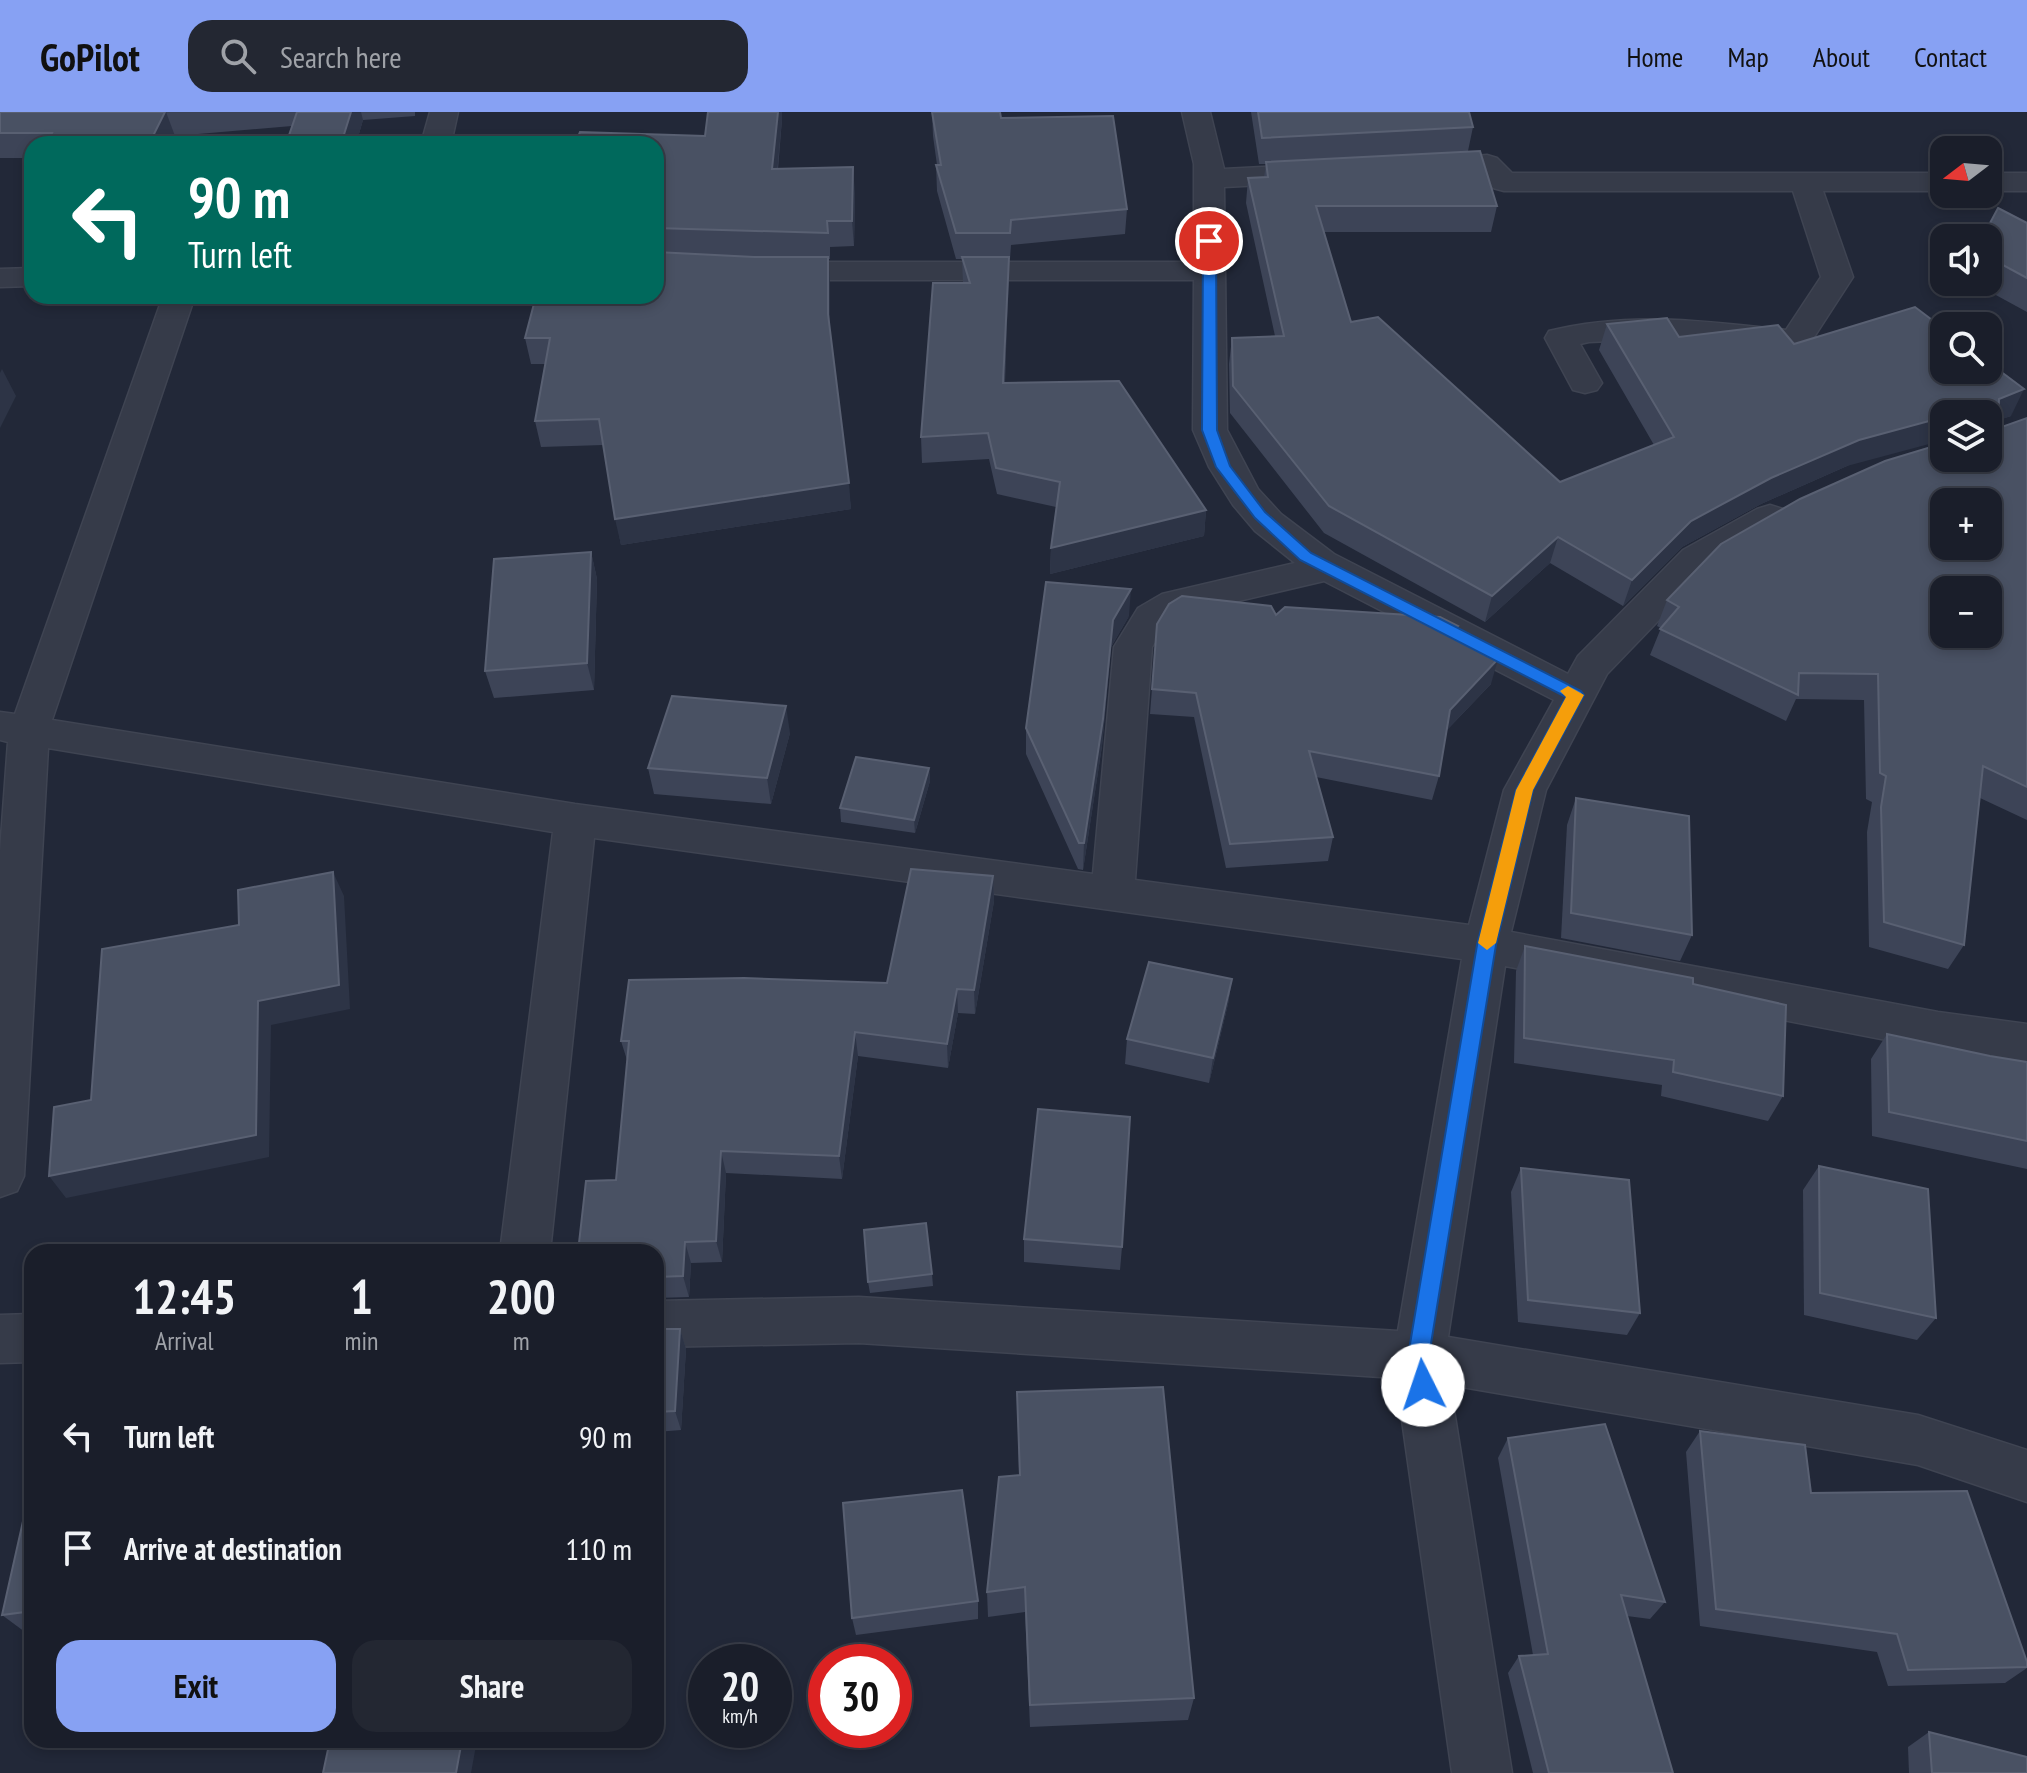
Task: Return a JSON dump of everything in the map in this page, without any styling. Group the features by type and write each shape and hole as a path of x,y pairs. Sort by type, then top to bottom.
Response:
{"street":[{"path":"438,136 444,112"},
{"path":"1196,112 1209,164 1210,430 1223,467 1260,515 1306,557 1576,695"},
{"path":"1394,169 1487,164 1504,182 1930,182"},
{"path":"1209,179 1348,172"},
{"path":"1585,383 1561,338 1592,329 1679,329 1795,341 1837,277 1805,182"},
{"path":"2002,182 2027,182"},
{"path":"664,266 757,271 1209,271"},
{"path":"0,278 24,277"},
{"path":"0,1176 14,728 176,304"},
{"path":"1482,1773 1419,1356 1486,945 1525,790 1592,666 1696,559 1803,502"},
{"path":"1113,893 1133,647 1151,617 1175,603 1327,568"},
{"path":"14,728 575,820 1486,945 1938,1031 2027,1043"},
{"path":"526,1244 575,820"},
{"path":"664,1324 859,1320 1419,1356 1918,1440 2027,1476"},
{"path":"0,1339 24,1338"}],"building":[{"path":"0,112 165,112 153,136 0,133"},
{"path":"297,112 351,112 344,136 289,136"},
{"path":"708,112 778,112 772,169 853,167 852,221 827,221 828,233 664,228 664,136 578,136 580,132 705,136"},
{"path":"932,112 1000,112 1001,118 1113,116 1127,209 1011,220 1010,233 956,233 936,165 941,165"},
{"path":"1258,112 1469,112 1473,127 1262,138"},
{"path":"1480,151 1497,206 1316,206 1351,322 1378,317 1560,482 1674,437 1607,324 1667,318 1679,337 1778,325 1794,344 1915,307 1930,318 1930,384 2002,384 2002,372 2024,389 1999,400 1930,400 1930,421 1859,440 1771,478 1691,521 1632,580 1558,537 1492,596 1329,506 1233,386 1232,338 1284,336 1248,178 1268,177 1266,162"},
{"path":"1998,208 2027,223 2027,278 2002,265 2002,224 1989,224"},
{"path":"664,252 828,257 828,314 849,483 615,519 599,419 535,421 550,338 525,338 534,304 664,304"},
{"path":"962,257 1009,257 1003,383 1119,381 1206,510 1051,548 1060,482 996,468 988,433 921,437 933,283 970,283"},
{"path":"2027,418 2027,787 1983,766 1964,945 1884,922 1881,807 1886,776 1880,773 1878,674 1799,673 1798,695 1660,629 1679,607 1667,600 1721,544 1800,499 1885,461 1930,447 1930,472 2002,472 2002,427"},
{"path":"591,552 587,663 485,671 494,559"},
{"path":"1046,582 1131,589 1113,620 1103,719 1084,843 1079,843 1026,728"},
{"path":"1182,596 1271,606 1276,615 1285,607 1440,617 1458,626 1449,635 1498,659 1450,710 1439,776 1309,751 1333,837 1230,844 1196,693 1152,689 1157,624 1169,604"},
{"path":"672,696 786,706 767,778 648,768"},
{"path":"856,757 929,768 914,820 840,808"},
{"path":"1576,798 1689,816 1692,935 1571,913"},
{"path":"911,869 993,876 974,990 957,989 947,1044 855,1032 839,1156 721,1151 716,1241 685,1242 683,1276 664,1277 664,1244 579,1244 586,1181 616,1180 629,1041 621,1041 629,980 744,978 887,983"},
{"path":"333,872 339,985 258,1001 256,1135 49,1176 54,1107 91,1100 102,949 239,925 238,890"},
{"path":"1525,946 1693,978 1693,984 1786,1005 1783,1096 1673,1072 1674,1060 1524,1038"},
{"path":"1149,962 1232,979 1213,1058 1127,1039"},
{"path":"1887,1034 2027,1062 2027,1141 1889,1112"},
{"path":"1038,1109 1130,1117 1122,1247 1024,1239"},
{"path":"1819,1166 1928,1189 1936,1318 1820,1293"},
{"path":"1521,1168 1629,1180 1640,1313 1528,1300"},
{"path":"926,1223 932,1274 868,1282 864,1230"},
{"path":"664,1329 680,1329 675,1411 664,1412"},
{"path":"1163,1387 1194,1698 1030,1705 1025,1587 987,1592 999,1477 1020,1475 1017,1392"},
{"path":"1605,1424 1665,1602 1621,1595 1673,1773 1549,1773 1519,1656 1548,1654 1508,1438"},
{"path":"1700,1431 1805,1445 1811,1493 1967,1491 2027,1667 1908,1670 1897,1634 1716,1609"},
{"path":"962,1490 978,1601 852,1618 843,1503"},
{"path":"24,1517 24,1612 2,1615"},
{"path":"1929,1732 2027,1757 2027,1773 1932,1773"},
{"path":"328,1748 461,1748 456,1773 323,1773"}],"slow traffic":[{"path":"1487,943 1525,790 1576,695 1568,691"}],"route":[{"path":"1209,241 1210,430 1223,467 1260,515 1306,557 1576,695 1525,790 1486,945 1419,1356 1423,1385"}]}
